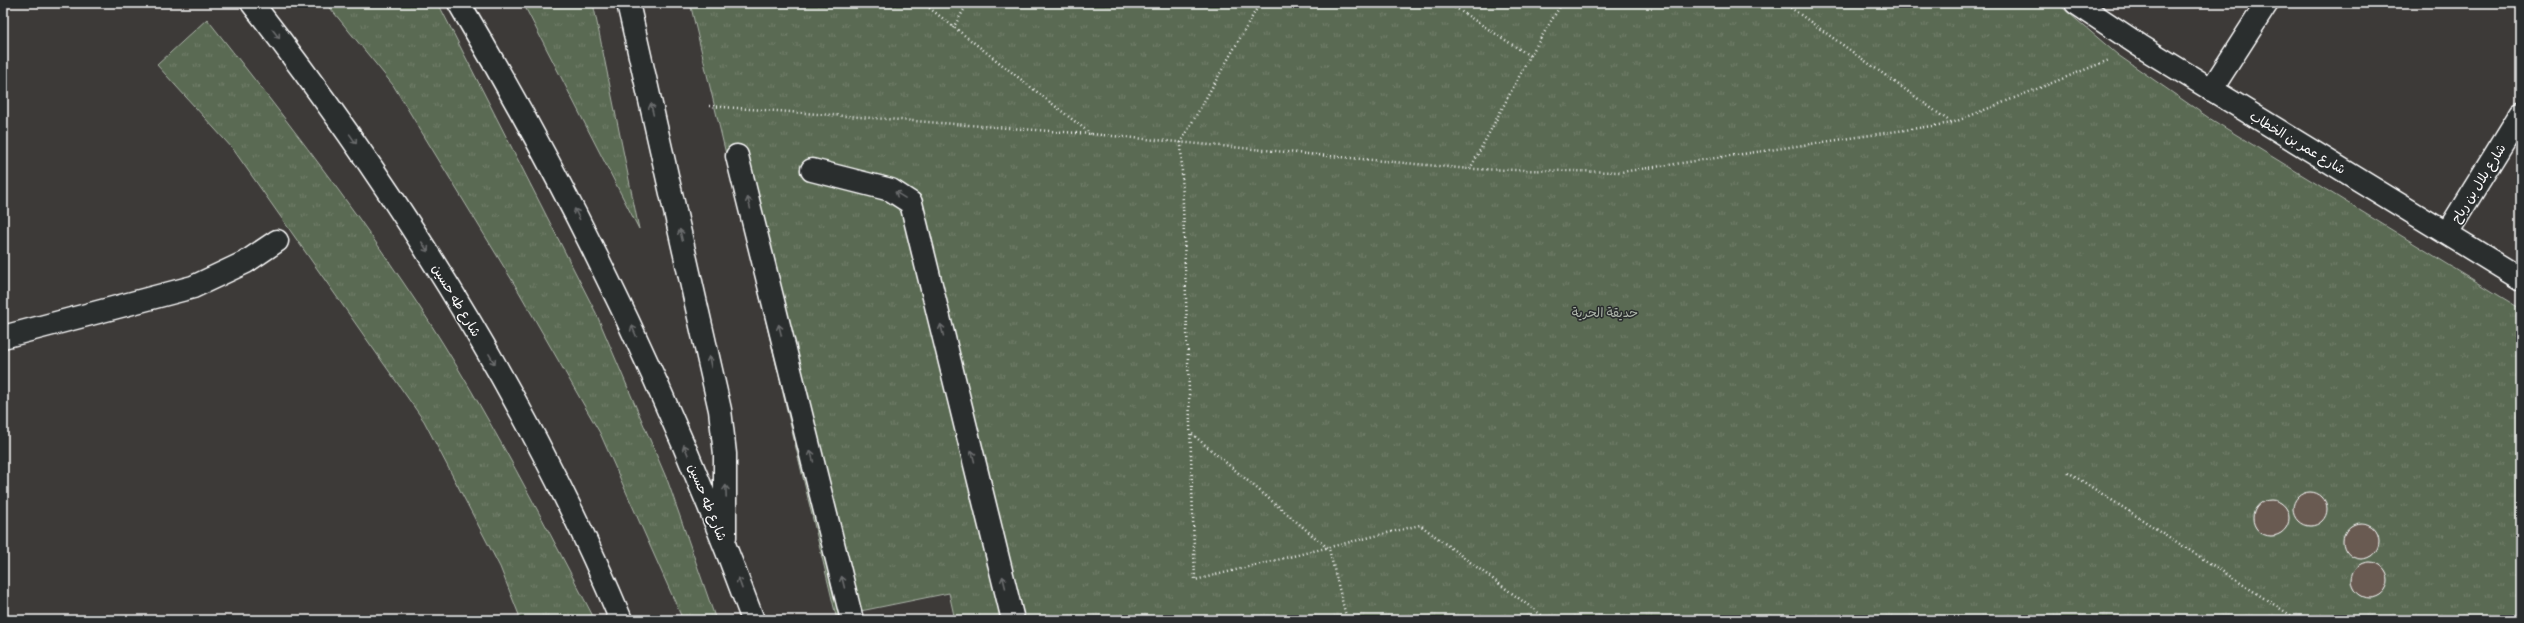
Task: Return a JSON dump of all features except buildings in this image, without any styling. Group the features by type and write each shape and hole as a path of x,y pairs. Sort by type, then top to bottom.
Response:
{"main road":[{"name":"شارع طه حسين","path":"252,3 308,75 372,166 433,259 497,368 556,478 621,620"},
{"name":"شارع طه حسين","path":"459,3 506,81 568,197 623,308 678,429 725,544 753,620"},
{"path":"628,3 720,410 725,454 725,544"},
{"name":"شارع عمر بن الخطاب","path":"2076,3 2142,47 2211,90 2521,279"},
{"path":"2211,90 2267,3"},
{"name":"شارع بلال بن رباح","path":"2447,233 2521,113"},
{"path":"738,156 852,620"},
{"path":"812,170 891,190 911,203 1013,620"},
{"path":"3,337 194,287 246,262 277,241"}],"path":[{"path":"923,3 953,28 1091,134"},
{"path":"953,28 968,3"},
{"path":"1260,3 1181,142 1192,434 1195,580 1329,549 1420,525 1548,620"},
{"path":"1448,3 1530,56"},
{"path":"1470,169 1530,56 1562,3"},
{"path":"1784,3 1952,123"},
{"path":"709,106 1091,134 1470,169 1621,172 1952,123 2142,47"},
{"path":"1192,434 1329,549 1347,620"},
{"path":"2068,472 2298,620"}],"green space":[{"path":"326,3 438,3 596,313 668,482 716,620 683,620 600,433 515,285 393,85"},
{"path":"523,3 593,3 639,229"},
{"name":"حديقة الحرية","path":"690,3 2057,3 2118,55 2209,118 2521,309 2521,620 955,620 949,593 836,616"},
{"path":"207,19 332,181 380,248 430,323 504,448 595,620 521,620 500,567 424,421 233,149 157,65"}]}
